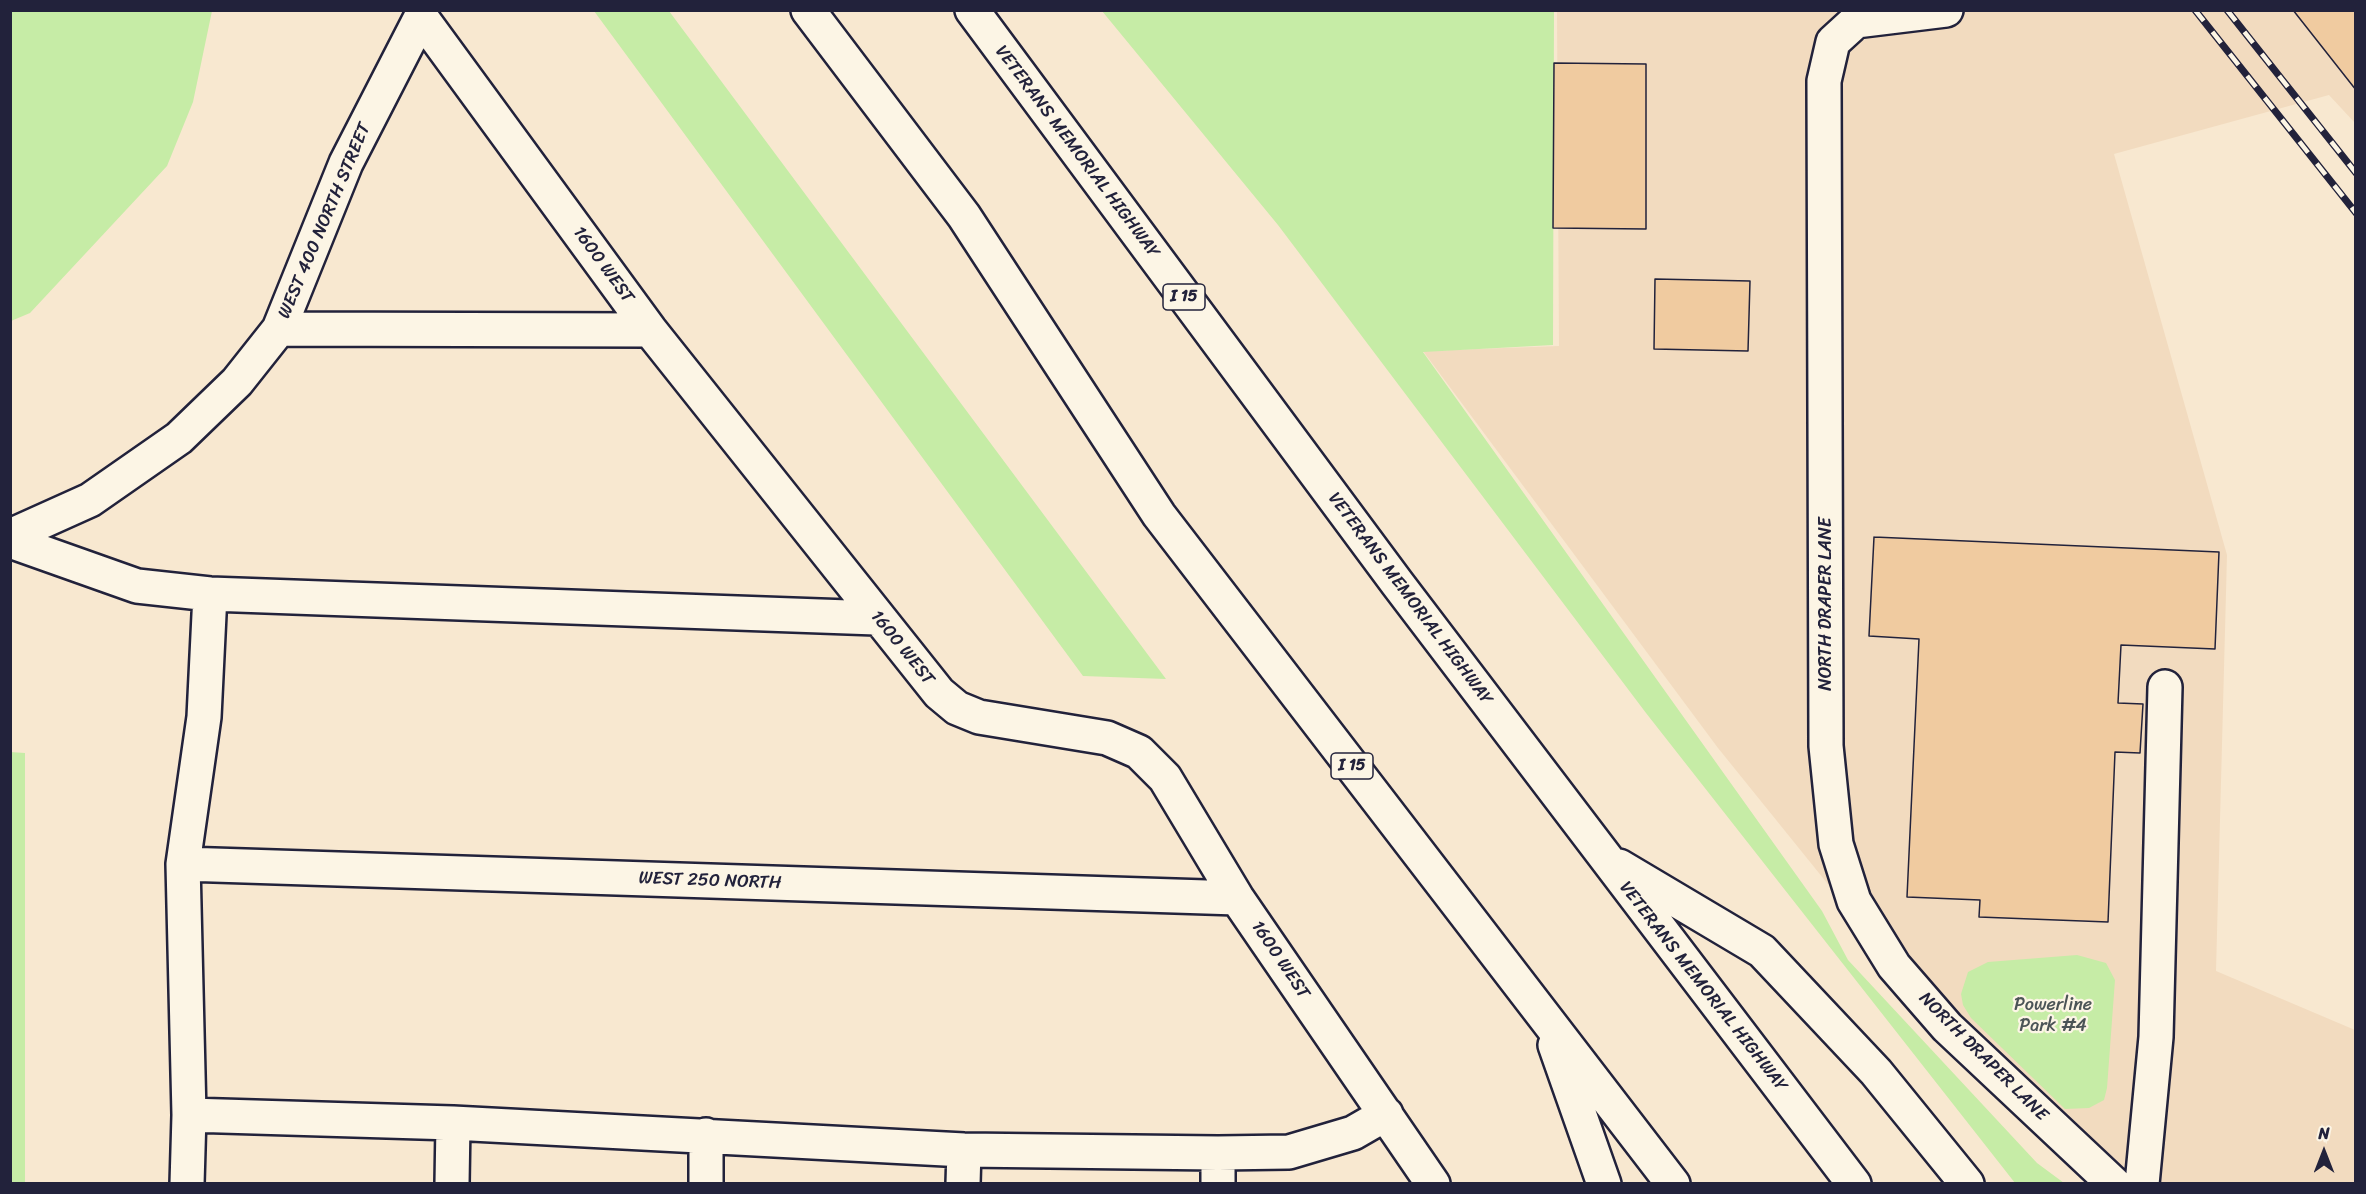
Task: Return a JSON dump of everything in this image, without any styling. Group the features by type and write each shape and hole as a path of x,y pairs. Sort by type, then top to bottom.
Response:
{"main road":[{"name":"I 15","path":"808,10 964,216 1159,515 1673,1184"},
{"name":"VETERANS MEMORIAL HIGHWAY","path":"972,10 1604,858 1854,1184"},
{"name":"NORTH DRAPER LANE","path":"1946,10 1856,21 1833,42 1824,81 1826,746 1836,844 1854,901 1894,966 1947,1027 2114,1184"},
{"name":"WEST 400 NORTH STREET","path":"10,536 90,501 179,438 237,382 279,329 346,163 422,17"},
{"name":"1600 WEST","path":"422,17 650,330 876,618 939,693 957,708 979,717 1107,738 1139,752 1165,778 1238,898 1433,1184"},
{"path":"279,329 650,330"},
{"path":"10,541 136,586 210,594 876,618"},
{"path":"187,1184 189,1115 183,864 204,717 210,594"},
{"path":"2142,1184 2156,1037 2165,687"},
{"path":"1604,858 1762,951 1876,1072 1967,1184"},
{"name":"WEST 250 NORTH","path":"183,864 1238,898"},
{"path":"1545,1018 1604,1184"},
{"path":"189,1115 453,1123 706,1135 1218,1168 1289,1152 1353,1134 1386,1114"},
{"path":"452,1184 453,1123"},
{"path":"706,1135 706,1184"},
{"path":"963,1184 964,1150"}],"shaded area":[{"path":"1557,11 2355,11 2355,123 2329,95 2114,154 2227,555 2216,971 2355,1030 2355,1183 2114,1183 1894,966 1718,748 1423,351 1559,346"}],"green space":[{"path":"11,10 212,11 193,102 167,166 30,313 11,321"},
{"path":"594,11 669,11 1166,679 1083,676"},
{"path":"1102,11 1554,11 1553,345 1423,352 1822,911 1848,960 2037,1163 2064,1183 2015,1183 1646,713 1278,225"},
{"path":"10,752 25,753 25,1184 10,1183"},
{"name":"Powerline Park #4","path":"2077,955 2106,963 2115,980 2107,1088 2104,1100 2089,1108 2065,1109 1971,1018 1963,1005 1961,994 1968,972 1988,962"}],"building":[{"path":"2293,10 2356,10 2356,90"},
{"path":"1554,63 1646,64 1646,229 1553,228"},
{"path":"1655,279 1750,281 1748,351 1654,349"},
{"path":"1874,537 2219,552 2215,649 2121,645 2118,703 2143,704 2140,753 2115,752 2108,922 1979,917 1980,900 1907,897 1919,639 1869,636"}],"railway":[{"path":"2195,10 2356,213"},
{"path":"2227,10 2356,173"}]}
